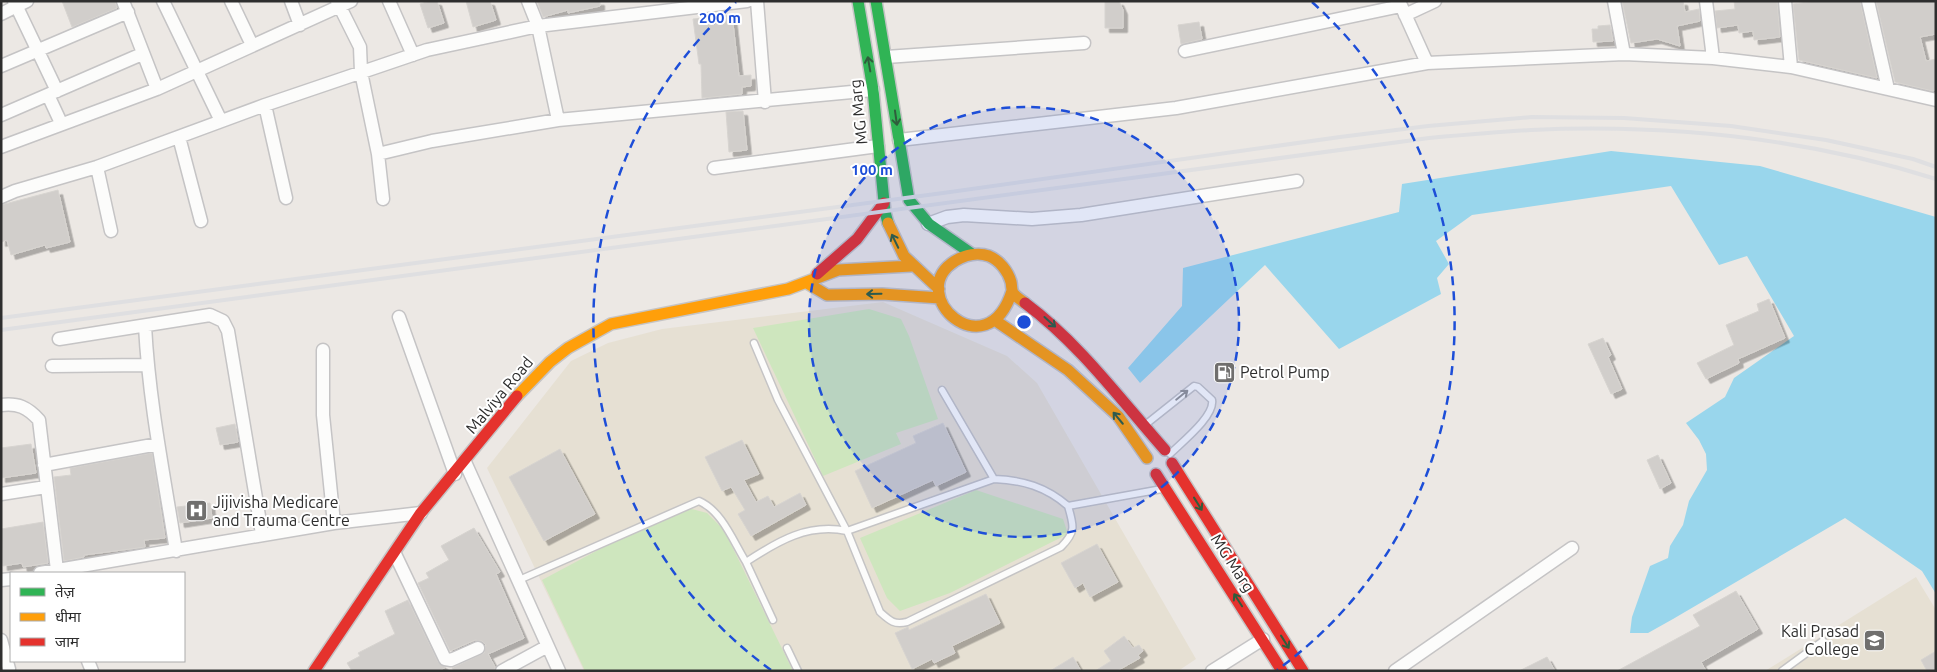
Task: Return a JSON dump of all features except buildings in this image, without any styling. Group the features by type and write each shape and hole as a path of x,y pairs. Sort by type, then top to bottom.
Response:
{"main road":[{"name":"MG Marg","path":"858,1 873,90 884,202 890,231 900,252 911,266 940,294"},
{"path":"876,1 909,200 918,215 928,224 972,254"},
{"path":"884,202 857,239 807,283 827,295 940,294"},
{"path":"972,254 989,256 997,261 1008,274 1012,291 1008,308 996,321 979,326 962,324 948,314 940,294 944,272 949,265 955,260 972,254"},
{"name":"Malviya Road","path":"314,671 421,513 544,365 585,334 611,324 788,289 838,270 911,266"},
{"path":"1012,291 1050,321 1080,351 1169,455 1303,671"},
{"name":"MG Marg","path":"996,321 1068,370 1118,416 1146,458 1149,469 1156,474 1166,488 1282,671"},
{"path":"1146,458 1155,449 1169,455"},
{"path":"1156,474 1165,473 1169,455"}],"street":[{"path":"163,1 221,121"},
{"path":"231,1 252,45"},
{"path":"291,1 300,25"},
{"path":"1,147 61,123 157,90 252,45 300,25 338,4 352,1"},
{"path":"390,1 413,55"},
{"path":"528,1 538,26 558,120"},
{"path":"1,197 15,191 97,167 265,105 413,55 538,26 747,1"},
{"path":"757,1 765,102"},
{"path":"1184,51 1435,1"},
{"path":"1614,1 1624,54"},
{"path":"1706,1 1713,58"},
{"path":"1785,1 1791,67"},
{"path":"1868,1 1888,89"},
{"path":"1,14 19,3 38,50 61,123"},
{"path":"338,4 360,47 361,72 378,154 383,199"},
{"path":"1,66 126,7 157,90"},
{"path":"1402,7 1427,63"},
{"path":"886,57 1084,43"},
{"path":"1,116 142,54"},
{"path":"899,140 1176,108 1427,63 1624,54 1713,58 1791,67 1936,100"},
{"path":"378,154 432,141 558,120 765,102 873,90"},
{"path":"265,105 286,198"},
{"path":"179,136 201,221"},
{"path":"714,168 878,146"},
{"path":"97,167 111,231"},
{"path":"928,224 946,217 964,215 1032,219 1081,216 1297,181"},
{"path":"59,339 210,315 223,321 228,331 262,534"},
{"path":"399,318 454,474"},
{"path":"145,326 147,365 176,551"},
{"path":"323,350 323,415 334,523"},
{"path":"52,366 147,365"},
{"path":"1,405 14,404 23,406 39,420 46,487 49,572 176,551 262,534 421,513"},
{"path":"44,465 158,444"},
{"path":"465,462 519,580 546,647 559,671"},
{"path":"1,494 46,487"},
{"path":"1395,671 1572,548"},
{"path":"395,554 445,658 450,660 478,648"},
{"path":"1212,671 1263,639"},
{"path":"1,640 9,669"},
{"path":"502,671 546,647"}],"lane":[{"path":"746,562 781,539 817,529 847,531 994,479 1019,480 1053,494 1068,506 1074,526 1069,539 1061,548 907,622 898,624 890,622 880,612 847,531 778,400 754,343"},
{"path":"1144,426 1194,386 1198,386 1212,400 1213,407 1207,417 1169,455"},
{"path":"942,390 994,479"},
{"path":"1068,506 1166,488"},
{"path":"519,580 699,501 708,505 716,513 746,562 773,620"},
{"path":"1782,671 1823,641"},
{"path":"787,648 798,671"}],"shaded area":[{"path":"883,302 1007,356 1037,383 1196,659 1178,671 584,671 487,468 571,361 608,343 662,329"},
{"name":"Kali Prasad College","path":"1916,577 1936,610 1936,671 1765,671"}],"green space":[{"path":"869,309 901,319 909,336 938,419 896,433 901,444 823,476 753,328"},
{"path":"976,490 1063,519 1068,534 950,593 900,611 887,598 860,538"},
{"path":"688,508 707,513 724,530 793,671 585,671 542,580 673,510"}],"water":[{"path":"1611,151 1760,166 1936,217 1936,594 1922,571 1845,518 1648,633 1630,633 1632,617 1650,566 1668,558 1670,546 1683,525 1689,501 1707,470 1706,454 1699,440 1686,423 1725,397 1734,378 1794,336 1747,256 1719,265 1671,186 1472,215 1436,241 1449,264 1437,278 1441,294 1339,349 1265,265 1140,383 1128,368 1182,306 1183,268 1399,212 1402,184"}],"railway":[{"path":"1,318 943,193 1340,137 1428,126 1532,117 1624,118 1731,126 1826,140 1913,159 1936,167"},
{"path":"1,330 1429,138 1531,130 1633,129 1735,137 1837,153 1936,179"}],"traffic: fast":[{"path":"858,1 873,90 885,212 888,223"},
{"path":"876,1 909,200 929,224 972,254"}],"traffic: slow":[{"path":"888,223 904,256 939,289"},
{"path":"1012,291 1000,314 985,325 969,325 955,318 944,306 938,291 941,275 955,261 963,257 980,254 993,258 1003,266 1010,278 1013,293 1025,303"},
{"path":"517,396 550,362 568,348 611,324 788,289 838,270 911,266"},
{"path":"807,283 827,295 882,294 940,298"},
{"path":"996,321 1068,370 1118,416 1147,458"}],"traffic: jam":[{"path":"817,274 857,239 884,203"},
{"path":"1025,303 1082,354 1165,450"},
{"path":"314,671 420,514 517,396"},
{"path":"1172,463 1303,671"},
{"path":"1156,474 1282,671"}],"place":[{"name":"Petrol Pump","path":"1224,372"},
{"name":"Jijivisha Medicare and Trauma Centre","path":"197,511"},
{"name":"Kali Prasad College","path":"1875,640"}]}
